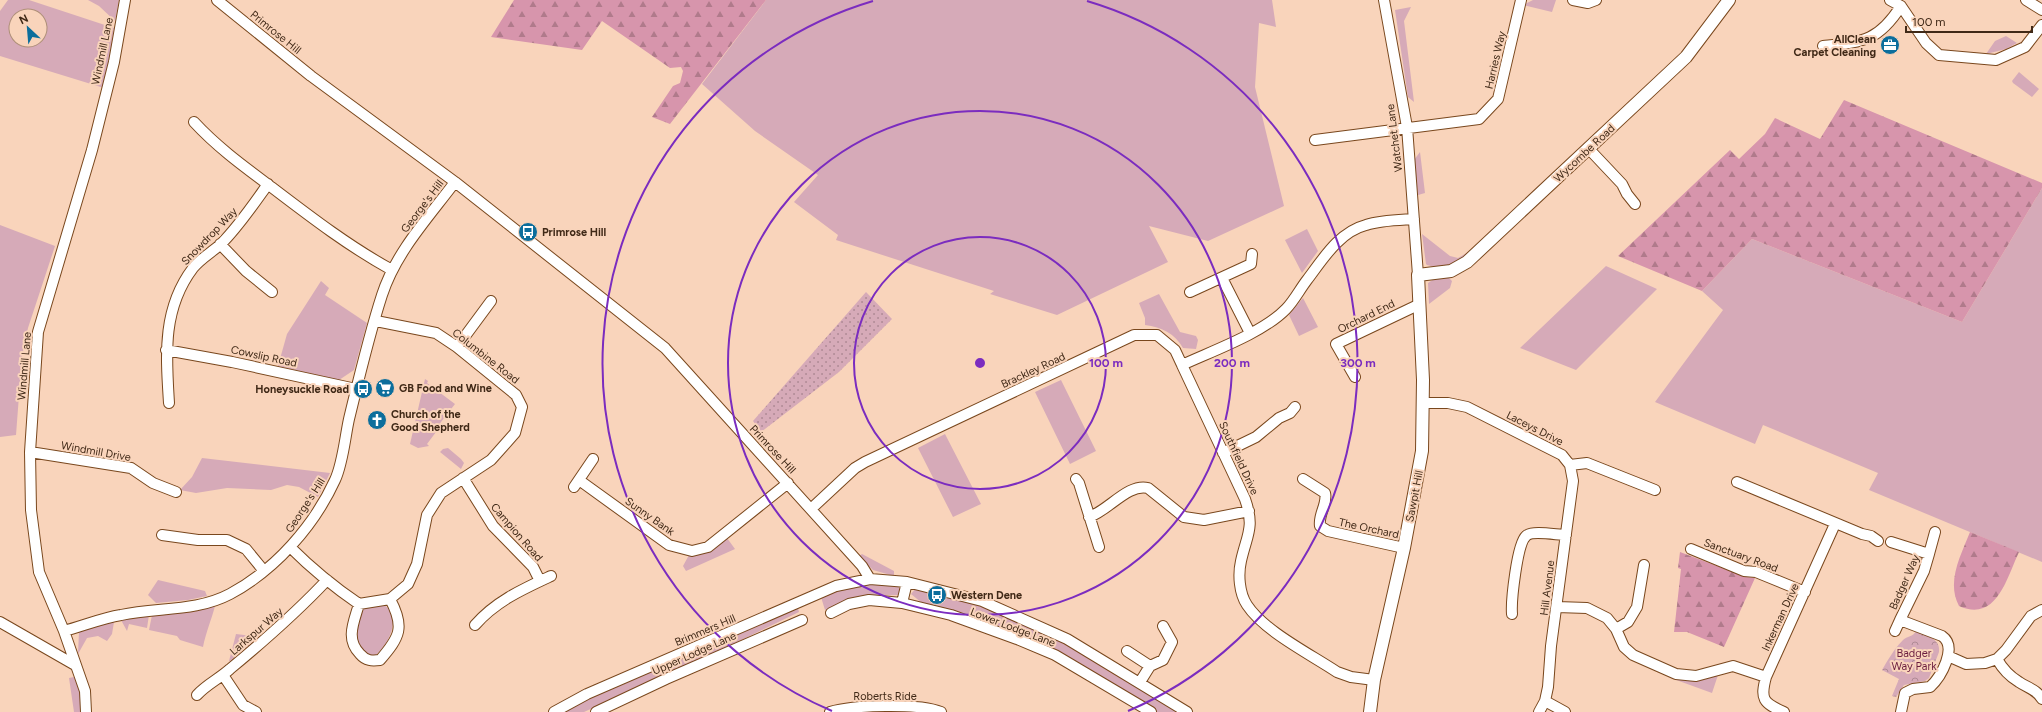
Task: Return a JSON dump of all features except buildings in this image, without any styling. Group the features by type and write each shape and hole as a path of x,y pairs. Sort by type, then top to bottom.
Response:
{"street":[{"name":"Windmill Lane","path":"86,712 85,691 64,631 39,572 31,510 30,452 38,332 92,150 114,62 125,0"},
{"name":"Primrose Hill","path":"217,0 311,76 455,182 666,348 862,566 870,579"},
{"name":"Watchet Lane","path":"1384,0 1407,127 1418,276"},
{"name":"Harries Way","path":"1315,140 1407,127 1479,119 1498,99 1521,0"},
{"path":"1573,0 1588,3 1596,0"},
{"name":"Wycombe Road","path":"1418,276 1451,271 1467,262 1686,58 1729,0"},
{"path":"1890,0 1900,6 1926,43 1939,55 1996,60 2025,47 2042,25"},
{"path":"2026,0 2042,10"},
{"path":"1823,46 1858,43 1878,34 1892,20 1900,6"},
{"path":"194,122 211,140 268,184 359,252 392,270"},
{"path":"1588,148 1622,184 1627,194 1635,204"},
{"name":"George's Hill","path":"64,631 121,614 204,605 230,594 264,571 290,547 307,526 336,478 356,389 382,295 392,270 404,250 455,182"},
{"name":"Snowdrop Way","path":"169,403 166,350 167,328 182,285 194,267 238,226 268,184"},
{"path":"1182,365 1250,333 1269,322 1286,309 1335,243 1351,231 1371,223 1414,219"},
{"path":"220,244 246,271 272,292"},
{"path":"1190,292 1251,264 1252,254"},
{"name":"Sawpit Hill","path":"1370,712 1374,680 1404,548 1419,475 1422,451 1423,403 1418,276"},
{"path":"1222,278 1250,333"},
{"path":"457,347 491,301"},
{"name":"Orchard End","path":"1355,377 1336,344 1420,304"},
{"name":"Columbine Road","path":"376,321 436,333 457,347 516,394 522,407 515,432 491,460 441,493 427,515 417,564 408,584 390,599"},
{"name":"Brackley Road","path":"811,509 855,468 865,462 1134,335 1158,335 1175,350 1182,365"},
{"name":"Cowslip Road","path":"166,350 238,363 356,389"},
{"name":"Southfield Drive","path":"1182,365 1245,499 1249,511 1250,533 1241,561 1239,580 1246,604 1262,623 1337,672 1351,677 1374,680"},
{"name":"Laceys Drive","path":"1423,403 1448,404 1467,407 1562,455 1570,465"},
{"path":"1223,453 1256,437 1279,418 1290,413 1295,407"},
{"name":"Windmill Drive","path":"30,452 131,468 153,483 176,492"},
{"name":"Sunny Bank","path":"593,459 577,483 669,545 692,550 708,547 788,483"},
{"path":"1570,465 1587,463 1656,490"},
{"name":"Hill Avenue","path":"1538,712 1545,701 1572,481 1570,465"},
{"name":"Campion Road","path":"463,478 493,526 533,567 540,581"},
{"path":"1076,479 1079,483 1099,547"},
{"name":"The Orchard","path":"1303,479 1325,493 1326,498 1319,519 1320,526 1328,532 1404,548"},
{"path":"1737,482 1835,524 1870,536 1878,541"},
{"path":"1089,517 1099,514 1130,490 1142,487 1148,488 1184,518 1204,520 1249,511"},
{"name":"Inkerman Drive","path":"1784,712 1770,706 1764,700 1762,692 1766,677 1835,524"},
{"name":"Badger Way","path":"1895,631 1924,572 1935,532"},
{"path":"1512,614 1511,600 1521,544 1526,535 1533,533 1566,535"},
{"path":"162,535 198,540 227,540 246,549 264,571"},
{"name":"Badger Way","path":"1891,542 1929,554"},
{"path":"290,547 327,580 359,604 390,599 396,610 400,631 390,648 380,660 370,661 362,657 353,647 351,638 359,604"},
{"name":"Sanctuary Road","path":"1691,549 1744,571 1756,572 1805,592"},
{"path":"1616,630 1628,622 1637,607 1644,565"},
{"path":"476,625 484,615 501,602 551,576"},
{"path":"870,579 907,582 982,601 1067,639 1140,682 1187,712"},
{"name":"Brimmers Hill","path":"554,712 587,694 836,586 870,579"},
{"name":"Larkspur Way","path":"197,695 206,685 223,675 295,614 327,580"},
{"path":"902,603 907,582"},
{"name":"Lower Lodge Lane","path":"831,613 849,604 869,600 902,603 951,615 1017,639 1055,655 1151,712"},
{"path":"1557,607 1588,608 1607,618 1616,630 1624,647 1633,655 1676,674 1696,676 1733,666 1766,677"},
{"path":"1901,712 1905,693 1913,689 1930,687 1936,682 1948,656 1966,664 1986,663 1997,658 2006,650 2031,616 2042,610"},
{"name":"Upper Lodge Lane","path":"596,712 666,679 802,620"},
{"name":"Badger Way","path":"1900,620 1946,639 1949,646 1948,656"},
{"path":"0,622 75,665"},
{"path":"1140,682 1150,666 1163,660 1172,642 1163,626"},
{"path":"1127,651 1150,666"},
{"path":"1997,658 2003,668 2018,682 2038,692 2042,699"},
{"path":"223,675 243,705 256,712"},
{"path":"1545,701 1565,712"},
{"name":"Roberts Ride","path":"834,711 853,708 909,706 941,712"}],"green space":[{"path":"8,0 29,0 114,28 104,88 0,56 0,11"},
{"path":"88,0 119,0 115,21 99,6"},
{"path":"514,0 766,0 670,124 652,117 673,86 680,83 683,71 681,67 670,68 602,21 582,50 491,37"},
{"path":"766,0 1272,0 1276,27 1259,23 1255,87 1284,206 1208,241 1149,226 1168,262 1057,315 990,294 994,291 836,240 838,235 794,202 818,175 755,131 702,84"},
{"path":"1533,0 1556,0 1552,12 1523,5"},
{"path":"1411,7 1404,21 1414,102 1408,97 1395,10"},
{"path":"2006,36 2017,43 2006,49 1986,54 1995,41"},
{"path":"2019,72 2039,89 2032,97 2013,83 2012,81"},
{"path":"1844,100 2042,183 2042,188 1962,322 1752,239 1702,291 1618,256 1730,150 1739,159 1765,134 1775,118 1820,139"},
{"path":"1420,152 1425,193 1418,195 1414,160"},
{"path":"2042,188 2042,562 1869,490 1878,473 1763,425 1755,444 1655,402 1723,310 1702,291 1752,239 1962,322"},
{"path":"0,225 55,246 28,328 22,356 16,435 0,437"},
{"path":"1307,229 1318,251 1302,273 1285,240"},
{"path":"1422,234 1450,256 1458,258 1470,251 1471,252 1456,262 1445,266 1433,267 1427,265"},
{"path":"1606,266 1657,289 1576,370 1520,348"},
{"path":"1447,276 1452,281 1450,288 1429,304 1428,283 1434,279"},
{"path":"321,281 329,288 325,295 367,323 354,370 339,380 278,366 287,334"},
{"path":"866,292 892,319 839,372 761,432 753,421"},
{"path":"1159,294 1180,332 1196,336 1198,340 1196,349 1183,348 1172,335 1157,327 1145,325 1145,318 1139,303"},
{"path":"1303,298 1318,327 1299,336 1289,315"},
{"path":"425,379 428,381 427,383 455,404 434,431 436,432 427,444 429,446 418,448 410,444"},
{"path":"1061,380 1096,451 1070,464 1035,392"},
{"path":"945,434 981,504 953,517 918,448"},
{"path":"448,448 464,463 461,469 440,452 443,449"},
{"path":"202,458 330,473 318,497 299,487 287,485 271,490 227,488 196,493 180,490 192,477"},
{"path":"1970,532 2019,552 2005,585 1999,595 1992,603 1983,608 1972,610 1959,606 1955,597 1954,588 1956,569"},
{"path":"727,538 735,549 686,571 683,566 689,555"},
{"path":"1680,552 1746,577 1755,578 1724,647 1687,632 1674,632 1681,569 1678,568"},
{"path":"862,554 894,571 894,576 873,570 859,556"},
{"path":"158,580 205,591 207,596 188,600 156,603 148,595"},
{"path":"871,584 899,586 900,591 898,595 860,596 825,610 821,597 842,589"},
{"path":"916,588 953,597 997,612 1061,639 1179,712 1156,712 1099,676 976,619 922,603 911,594"},
{"path":"381,603 391,610 393,623 387,641 375,656 360,649 355,637 358,622 365,606"},
{"path":"215,606 203,647 180,640 177,636 149,630 152,615 193,612"},
{"path":"798,608 799,612 725,648 584,712 559,712 711,643"},
{"path":"149,615 147,628 129,624 127,631 121,620"},
{"path":"114,622 112,634 107,641 98,636 87,638 78,654 79,632 84,628"},
{"name":"Badger Way Park","path":"1916,631 1932,638 1938,644 1939,652 1929,678 1925,681 1904,685 1896,697 1892,696 1899,679 1882,670 1900,643"},
{"path":"236,634 259,637 229,661"},
{"path":"1718,675 1712,693 1668,677 1689,681"},
{"path":"74,677 80,692 82,712 74,712 69,678"}],"place":[{"name":"AllClean Carpet Cleaning","path":"1890,45"},
{"name":"Primrose Hill","path":"528,232"},
{"name":"GB Food and Wine","path":"385,388"},
{"name":"Honeysuckle Road","path":"363,389"},
{"name":"Church of the Good Shepherd","path":"377,420"},
{"name":"Western Dene","path":"937,595"}]}
